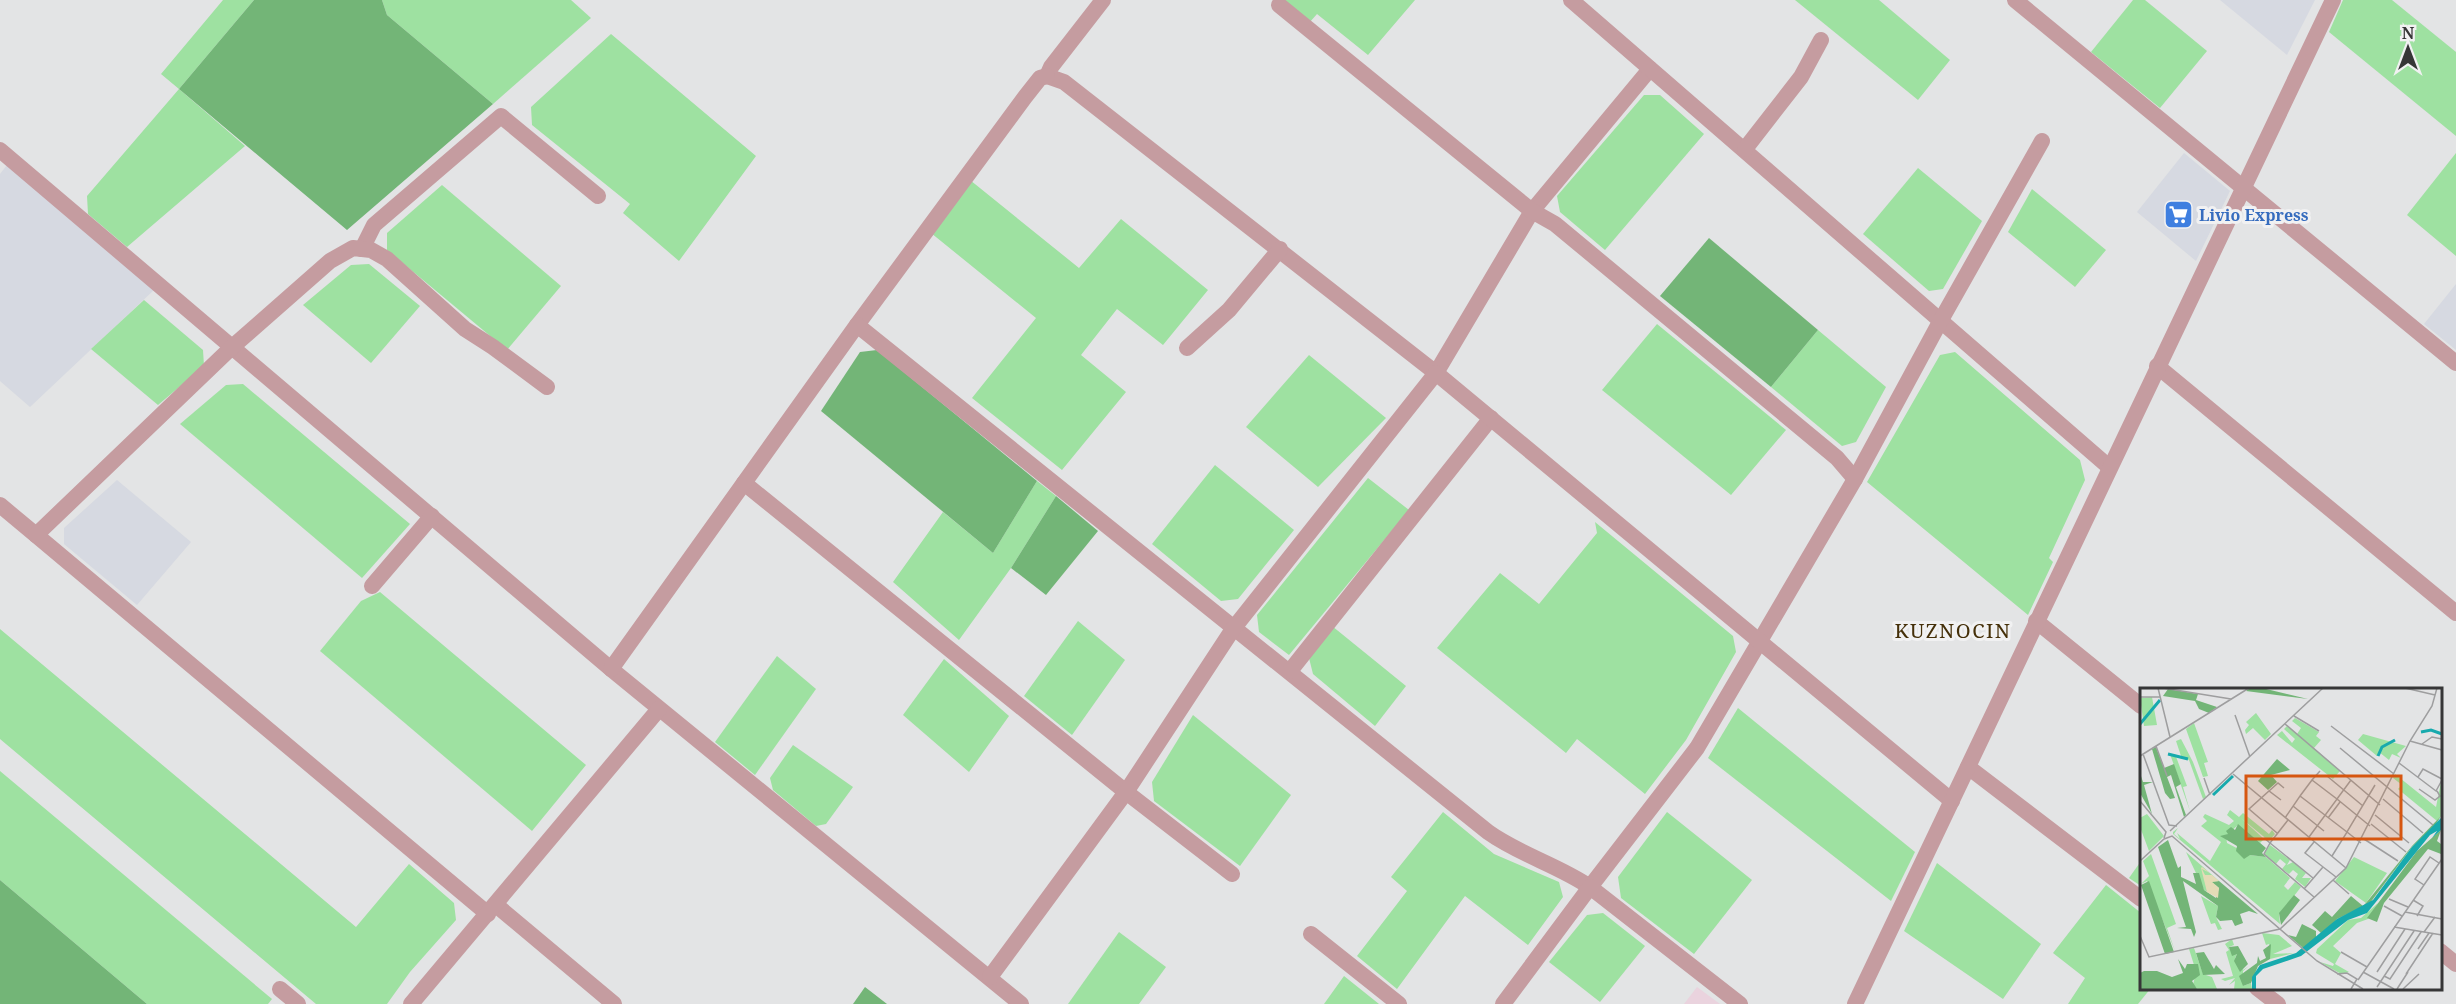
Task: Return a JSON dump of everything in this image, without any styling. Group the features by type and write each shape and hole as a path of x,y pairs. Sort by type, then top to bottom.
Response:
{"street":[{"path":"1047,76 1051,67 1103,0"},
{"path":"1571,0 2109,467"},
{"path":"2015,0 2456,363"},
{"path":"1862,1002 1952,801 2109,467 2333,0"},
{"path":"1279,5 1532,211 1554,224 1837,458 1855,479"},
{"path":"1745,149 1801,77 1821,40"},
{"path":"990,977 1126,792 1233,629 1436,373 1532,211 1650,69"},
{"path":"611,669 857,325 1025,97 1040,78 1047,76 1064,82 1436,373 1952,801"},
{"path":"362,249 374,225 501,116 598,196"},
{"path":"1503,1004 1696,748 1855,479 2042,141"},
{"path":"0,150 611,669 1021,1004"},
{"path":"36,535 231,348 330,261 353,248 362,249 387,259 465,329 548,387"},
{"path":"1187,348 1228,310 1280,249"},
{"path":"857,325 1488,832 1510,846 1571,874 1740,1004"},
{"path":"2157,366 2456,614"},
{"path":"1290,671 1491,418"},
{"path":"744,483 1126,792 1232,874"},
{"path":"0,505 492,910 614,1004"},
{"path":"372,586 432,516"},
{"path":"2037,621 2140,705"},
{"path":"411,1004 659,709"},
{"path":"1968,767 2140,898"},
{"path":"1311,934 1398,1004"},
{"path":"2441,953 2456,964"},
{"path":"280,989 298,1004"},
{"path":"2259,989 2278,1004"}],"shaded area":[{"path":"2220,0 2315,0 2287,55"},
{"path":"2184,153 2230,191 2196,261 2137,212"},
{"path":"7,165 155,289 30,407 0,381 0,174"},
{"path":"2456,284 2456,350 2424,324"},
{"path":"117,480 191,542 137,605 64,544 64,528"},
{"path":"1697,987 1720,1004 1684,1004"}],"green space":[{"path":"223,0 254,0 179,89 161,74"},
{"path":"254,0 382,0 387,15 493,104 347,230 179,89"},
{"path":"382,0 571,0 591,18 493,104 387,15"},
{"path":"1281,0 1415,0 1368,55 1317,14 1309,23"},
{"path":"1795,0 1879,0 1950,60 1918,100"},
{"path":"2133,0 2145,0 2207,51 2160,108 2091,52"},
{"path":"2343,0 2392,0 2456,52 2456,136 2329,32"},
{"path":"611,34 756,156 679,261 623,213 630,204 532,125 531,107"},
{"path":"179,89 245,146 127,247 88,214 87,196"},
{"path":"1644,95 1660,95 1704,134 1605,250 1560,212 1557,196"},
{"path":"2456,153 2456,256 2407,215"},
{"path":"1918,168 1982,221 1943,289 1929,291 1863,234"},
{"path":"970,180 1079,268 1121,219 1208,290 1163,345 1117,309 1081,355 1126,392 1062,470 972,398 1036,318 931,233"},
{"path":"442,185 561,286 507,350 387,250 387,233"},
{"path":"2032,189 2106,250 2075,287 2008,232"},
{"path":"1709,238 1818,330 1771,387 1660,296"},
{"path":"369,264 420,306 371,363 303,305 351,265"},
{"path":"144,300 203,350 204,366 158,405 91,349"},
{"path":"1657,324 1786,430 1731,495 1602,390"},
{"path":"1818,330 1886,387 1856,442 1842,446 1771,387"},
{"path":"877,350 1037,481 993,553 821,411 860,352"},
{"path":"1955,352 2080,460 2085,480 2049,558 2053,562 2028,615 1867,482 1940,355"},
{"path":"1309,355 1386,418 1318,487 1246,427"},
{"path":"243,384 410,524 362,578 180,424 226,385"},
{"path":"1215,465 1294,530 1238,599 1221,601 1152,544"},
{"path":"1368,478 1409,510 1289,655 1259,632 1257,615"},
{"path":"1037,481 1056,496 1011,568 959,640 893,582 943,512 993,553"},
{"path":"1056,496 1098,531 1046,595 1011,568"},
{"path":"1595,522 1733,636 1736,652 1686,740 1645,794 1577,739 1566,753 1437,648 1500,573 1539,604 1597,533"},
{"path":"380,592 586,765 532,831 320,651 361,601"},
{"path":"1078,621 1125,660 1072,735 1024,696"},
{"path":"1332,626 1406,686 1375,726 1313,674 1309,658"},
{"path":"0,629 356,927 409,864 454,903 456,920 410,972 387,1004 316,1004 0,739"},
{"path":"777,656 816,689 755,775 715,742"},
{"path":"944,659 1009,716 969,772 903,715"},
{"path":"1738,708 1915,852 1891,901 1708,758"},
{"path":"1193,715 1291,795 1240,866 1154,801 1152,782"},
{"path":"793,745 853,787 826,824 816,826 773,790 770,778"},
{"path":"0,771 272,999 268,1004 147,1004 0,880"},
{"path":"1443,812 1494,854 1559,882 1563,897 1528,945 1465,896 1397,989 1357,956 1407,891 1391,877"},
{"path":"1667,812 1752,880 1694,954 1621,898 1618,877"},
{"path":"2140,862 2140,885 2129,878"},
{"path":"1937,863 2041,944 2003,999 1904,931"},
{"path":"0,880 147,1004 0,1004"},
{"path":"2106,885 2140,912 2140,989 2150,989 2138,1004 2068,1004 2085,978 2053,953"},
{"path":"1603,913 1645,946 1600,1002 1549,962 1587,915"},
{"path":"1119,932 1166,967 1139,1004 1068,1004"},
{"path":"1344,976 1379,1004 1324,1004"},
{"path":"865,987 887,1004 853,1004"}],"place":[{"name":"Livio Express","path":"2178,215"}],"district":[{"name":"KUZNOCIN","path":"1953,630"}]}
